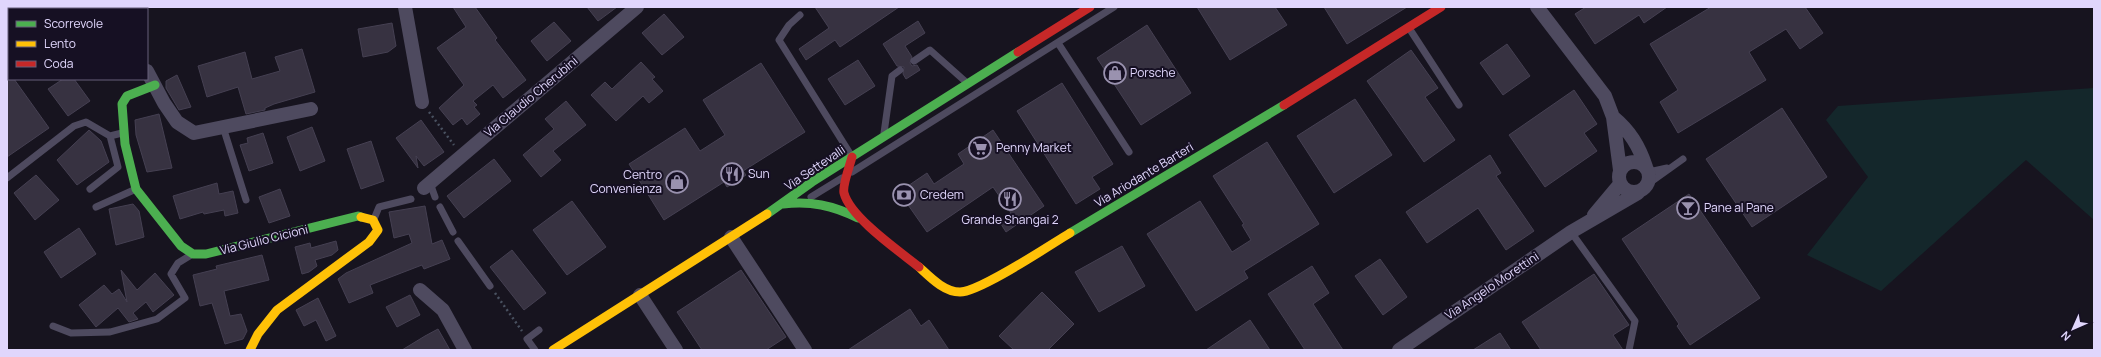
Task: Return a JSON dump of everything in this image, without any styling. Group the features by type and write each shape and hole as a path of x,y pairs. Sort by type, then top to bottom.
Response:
{"main road":[{"name":"Via Settevalli","path":"556,349 783,204 812,182 1090,7"},
{"name":"Via Ariodante Barteri","path":"862,220 941,286 960,292 979,287 1247,128 1441,7"},
{"path":"155,85 127,96 122,104 124,132 136,189 180,246 193,254"},
{"path":"852,157 842,191 848,203 862,220"},
{"path":"783,204 804,202 831,205 862,220"},
{"name":"Via Giulio Cicioni","path":"193,254 206,254 358,216 374,220"},
{"path":"250,350 258,334 277,310 369,242 378,230 374,220"}],"street":[{"path":"405,7 422,102"},
{"name":"Via Claudio Cherubini","path":"427,185 637,7"},
{"path":"1527,7 1550,26"},
{"path":"1537,7 1550,26 1605,96 1613,117 1620,170 1620,184 1628,192 1645,179"},
{"path":"148,73 177,122 194,133 311,109"},
{"path":"1613,117 1628,130 1642,154 1645,179"},
{"path":"1620,170 1623,166 1632,162 1638,162 1645,179"},
{"name":"Via Angelo Morettini","path":"1399,350 1571,232 1586,224 1645,179"},
{"name":"Via Angelo Morettini","path":"1586,224 1620,184"},
{"path":"731,237 805,350"},
{"path":"420,290 443,310 465,350"},
{"path":"640,295 676,350"}],"lane":[{"name":"Via Settevalli","path":"804,202 1114,7"},
{"path":"800,15 789,25 779,40 852,157"},
{"path":"1408,27 1459,105"},
{"path":"1058,43 1129,152"},
{"path":"914,61 930,50 968,84"},
{"path":"884,137 892,76 900,70"},
{"path":"7,178 74,126 86,122 110,136 118,167 90,189"},
{"path":"222,127 246,200"},
{"path":"110,136 124,132"},
{"path":"1645,179 1671,167 1683,159"},
{"path":"1645,179 1671,167"},
{"path":"427,185 435,197"},
{"path":"96,207 136,189"},
{"path":"374,220 379,208 411,199"},
{"path":"440,207 453,232"},
{"path":"1571,232 1635,321 1629,350"},
{"path":"458,241 490,286"},
{"path":"54,326 71,333 110,332 157,319 185,298 171,274 178,263 193,254"},
{"path":"535,350 527,339 539,330"}],"path":[{"path":"422,102 450,140"},
{"path":"490,286 527,339"}],"green space":[{"path":"2094,88 2094,220 2026,160 1881,291 1807,255 1868,177 1826,120 1838,106"}],"building":[{"path":"453,7 475,7 497,38 495,40 526,80 503,98 493,85 473,101 477,105 474,107 480,114 467,125 462,118 453,125 439,108 464,85 437,48 466,27"},
{"path":"587,7 617,7 598,21"},
{"path":"815,7 899,7 840,47 835,40 806,60 799,49 829,28"},
{"path":"1197,7 1275,7 1287,25 1230,60"},
{"path":"1324,7 1407,7 1347,44"},
{"path":"1586,7 1667,7 1644,23 1639,15 1595,44 1575,14"},
{"path":"1711,7 1805,7 1823,33 1800,49 1786,29 1749,52 1766,80 1678,133 1660,102 1678,90 1650,44"},
{"path":"664,14 684,37 662,55 642,33"},
{"path":"918,21 925,33 905,46 912,57 910,63 912,66 917,65 920,70 906,79 903,74 904,67 897,66 883,44"},
{"path":"554,22 571,41 547,61 531,41"},
{"path":"392,23 396,46 388,52 363,57 358,29"},
{"path":"1147,25 1191,93 1141,125 1097,58"},
{"path":"1507,44 1530,76 1503,95 1480,63"},
{"path":"302,49 315,92 274,104 265,108 265,110 246,114 238,87 207,97 198,66 245,52 252,79 280,71 275,57"},
{"path":"1411,50 1438,88 1425,97 1455,140 1424,162 1367,81"},
{"path":"858,60 875,86 845,105 828,79"},
{"path":"641,62 655,77 652,79 663,91 649,103 643,96 616,121 591,95 605,82 612,89"},
{"path":"761,63 805,132 743,171 746,175 727,187 724,182 664,220 629,164 685,128 700,151 725,135 703,100"},
{"path":"7,69 8,80 15,80 49,128 7,157"},
{"path":"177,75 191,107 179,110 166,88 166,81"},
{"path":"62,80 75,80 90,101 68,116 48,89"},
{"path":"1062,83 1113,164 1092,177 1100,189 1076,204 1017,111"},
{"path":"1574,90 1597,124 1584,133 1597,151 1545,187 1509,135"},
{"path":"1355,99 1392,155 1334,193 1297,136"},
{"path":"566,101 586,125 553,151 561,160 541,177 523,155 554,129 545,119"},
{"path":"1782,108 1827,177 1752,227 1706,159"},
{"path":"159,114 172,168 147,172 136,135 135,120"},
{"path":"421,120 444,152 424,166 416,156 418,168 396,138"},
{"path":"312,127 325,161 300,171 287,137"},
{"path":"89,130 101,141 109,162 77,185 57,160"},
{"path":"993,130 1044,206 1006,232 999,221 1011,213 993,187 927,232 899,192 927,173 934,184 964,164 958,154"},
{"path":"263,133 273,163 249,171 240,145 248,143 247,138"},
{"path":"371,141 384,181 361,189 347,149"},
{"path":"1267,142 1319,224 1244,271 1248,278 1196,311 1147,234 1200,201 1232,252 1251,240 1242,225 1244,224 1213,176"},
{"path":"1490,155 1501,173 1496,176 1534,231 1506,250 1478,208 1427,243 1406,212"},
{"path":"494,159 511,181 464,218 447,196"},
{"path":"36,175 59,200 35,220 14,193"},
{"path":"217,183 219,194 233,191 238,213 225,216 224,210 204,214 203,212 180,219 173,196"},
{"path":"280,189 290,216 269,223 259,197"},
{"path":"1689,194 1760,298 1690,345 1677,326 1679,324 1622,239"},
{"path":"572,201 606,247 567,275 533,230"},
{"path":"133,204 139,211 144,237 116,245 109,209"},
{"path":"425,206 432,244 442,240 450,259 424,269 422,265 370,285 373,293 349,303 338,279 346,273 412,243 409,234 394,238 389,212"},
{"path":"79,228 96,254 61,278 44,252"},
{"path":"336,241 338,250 332,255 315,260 317,266 309,272 302,274 295,247 310,243 311,248"},
{"path":"1122,246 1145,286 1099,312 1075,272"},
{"path":"512,250 546,293 524,310 490,267"},
{"path":"262,255 269,280 224,291 230,316 241,314 247,331 243,339 225,344 212,303 200,306 193,275 217,269 216,266"},
{"path":"1380,259 1407,297 1383,315 1355,276"},
{"path":"1312,266 1329,293 1313,304 1343,350 1305,350 1268,294"},
{"path":"121,270 137,290 155,273 174,295 153,312 146,302 133,313 138,319 129,322 118,308 96,327 79,305 104,285 112,294 119,289 127,302"},
{"path":"741,270 786,337 766,350 702,350 677,312"},
{"path":"1594,274 1629,325 1613,335 1623,350 1541,350 1522,322"},
{"path":"1042,292 1074,324 1048,350 1014,350 999,336"},
{"path":"410,295 420,315 397,327 386,307"},
{"path":"318,298 336,336 326,341 316,320 304,326 296,310"},
{"path":"910,309 921,326 929,320 949,350 848,350"},
{"path":"1250,320 1270,350 1206,350"},
{"path":"438,329 450,350 402,350 425,336"},
{"path":"1500,333 1511,350 1473,350"}],"traffic: fast":[{"path":"767,214 812,182 1018,52"},
{"path":"155,85 127,96 122,104 125,144 136,189 181,246 193,254 206,254 358,216 361,217"},
{"path":"1070,233 1284,105"},
{"path":"783,204 803,203 821,205 839,210 858,218"}],"traffic: slow":[{"path":"553,350 767,214"},
{"path":"250,350 258,334 277,310 369,242 378,230 373,220 361,217"},
{"path":"919,267 948,290 960,292 970,290 1032,257 1070,233"}],"traffic: jam":[{"path":"1018,52 1090,7"},
{"path":"1284,105 1441,7"},
{"path":"852,157 844,190 848,202 865,223 919,267"}],"place":[{"name":"Porsche","path":"1115,73"},
{"name":"Penny Market","path":"980,148"},
{"name":"Sun","path":"732,174"},
{"name":"Centro Convenienza","path":"677,182"},
{"name":"Credem","path":"904,195"},
{"name":"Grande Shangai 2","path":"1010,199"},
{"name":"Pane al Pane","path":"1688,208"}]}
